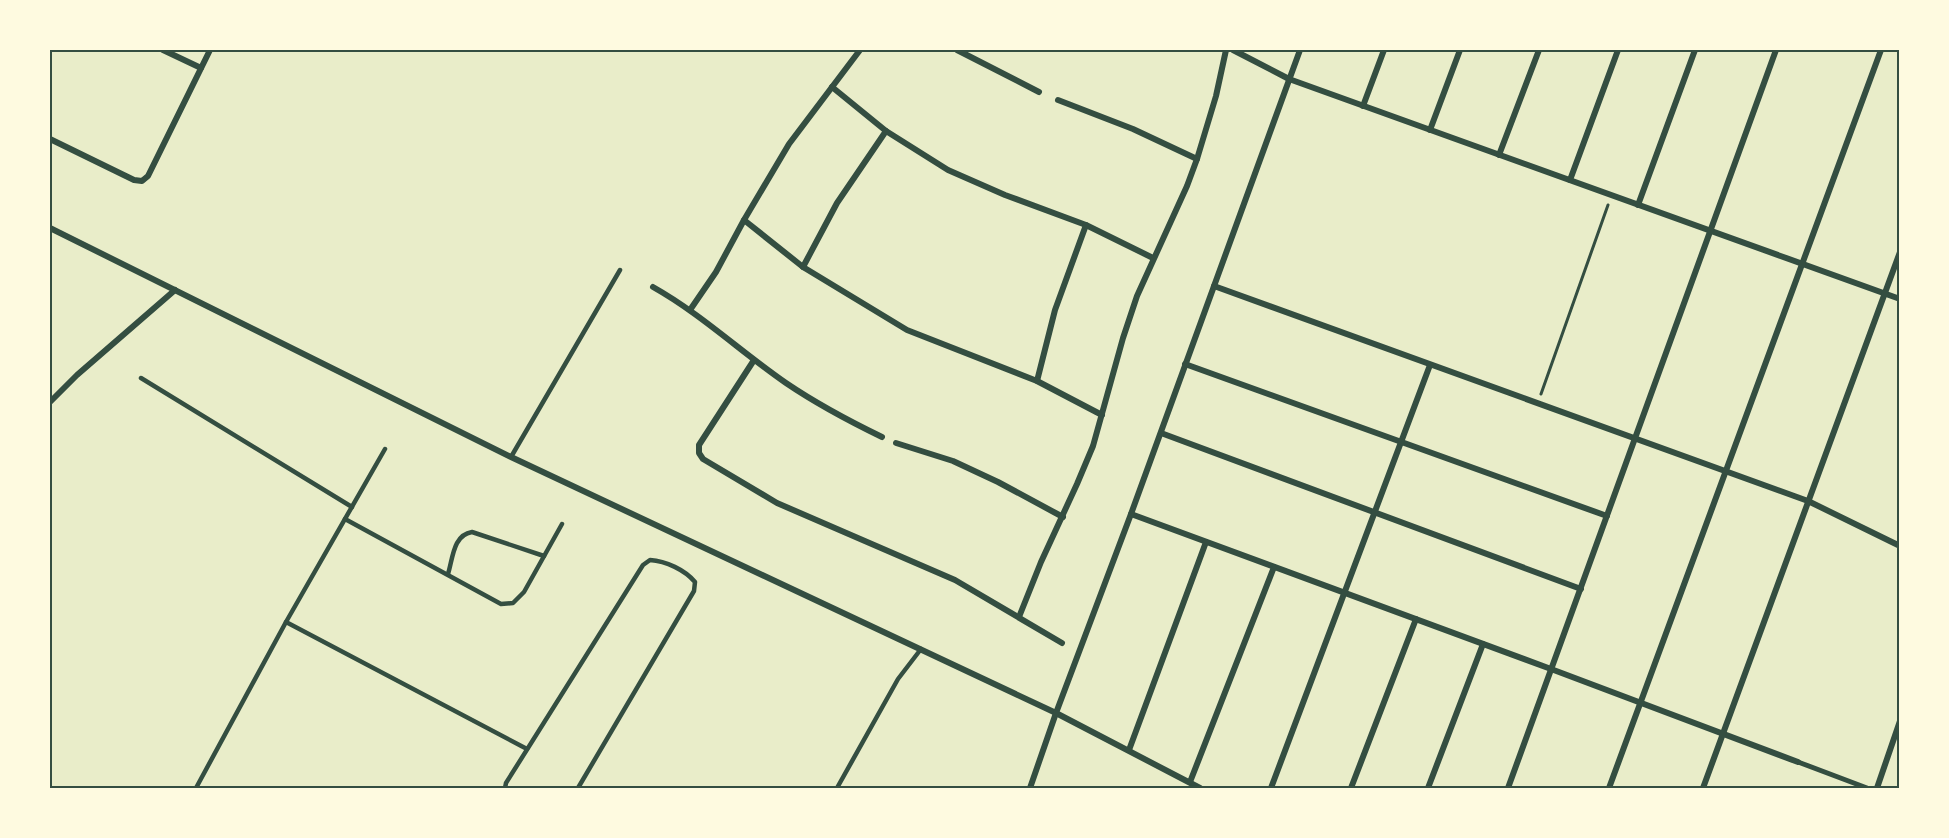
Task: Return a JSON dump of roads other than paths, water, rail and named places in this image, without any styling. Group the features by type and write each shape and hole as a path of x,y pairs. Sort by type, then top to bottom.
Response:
{"street":[{"path":"163,50 201,68"},
{"path":"50,139 134,180 142,181 148,176 210,50"},
{"path":"690,310 716,272 789,144 860,50"},
{"path":"957,50 1039,92"},
{"path":"1019,617 1089,455 1123,338 1153,258 1187,186 1197,159 1216,96 1226,50"},
{"path":"1233,50 1289,79 1899,299"},
{"path":"1030,789 1300,50"},
{"path":"1364,106 1384,50"},
{"path":"1430,130 1460,50"},
{"path":"1499,155 1539,50"},
{"path":"1570,180 1618,50"},
{"path":"1638,205 1695,50"},
{"path":"1508,789 1776,50"},
{"path":"1609,789 1881,50"},
{"path":"832,87 886,131 948,170 1005,195 1086,225 1153,258"},
{"path":"1058,100 1133,129 1197,159"},
{"path":"803,267 837,202 886,131"},
{"path":"744,220 803,267 907,330 1037,381 1102,415"},
{"path":"1037,381 1054,310 1086,225"},
{"path":"50,228 511,457 1056,713 1200,789"},
{"path":"1703,789 1899,252"},
{"path":"1214,286 1634,440 1808,501 1899,546"},
{"path":"653,287 690,310 754,360 828,410 882,437"},
{"path":"50,402 77,375 175,290"},
{"path":"754,360 699,445 699,453 703,459 777,503 955,580 1062,643"},
{"path":"1185,364 1607,516"},
{"path":"1271,789 1430,365"},
{"path":"1161,433 1581,589"},
{"path":"896,443 953,461 998,482 1062,517"},
{"path":"1131,514 1551,669 1867,789"},
{"path":"1129,750 1206,542"},
{"path":"1190,782 1274,567"},
{"path":"1351,789 1416,619"},
{"path":"1428,789 1483,644"},
{"path":"1877,789 1899,721"}],"lane":[{"path":"511,457 620,270"},
{"path":"141,378 352,507"},
{"path":"196,789 286,622 385,449"},
{"path":"345,519 501,604 513,603 524,592 562,524"},
{"path":"448,574 458,539 464,533 472,532 544,556"},
{"path":"505,789 506,783 527,748 643,565 650,560 658,561 689,574 695,582 694,591 578,789"},
{"path":"286,622 527,748"},
{"path":"837,789 898,679 921,649"}]}
